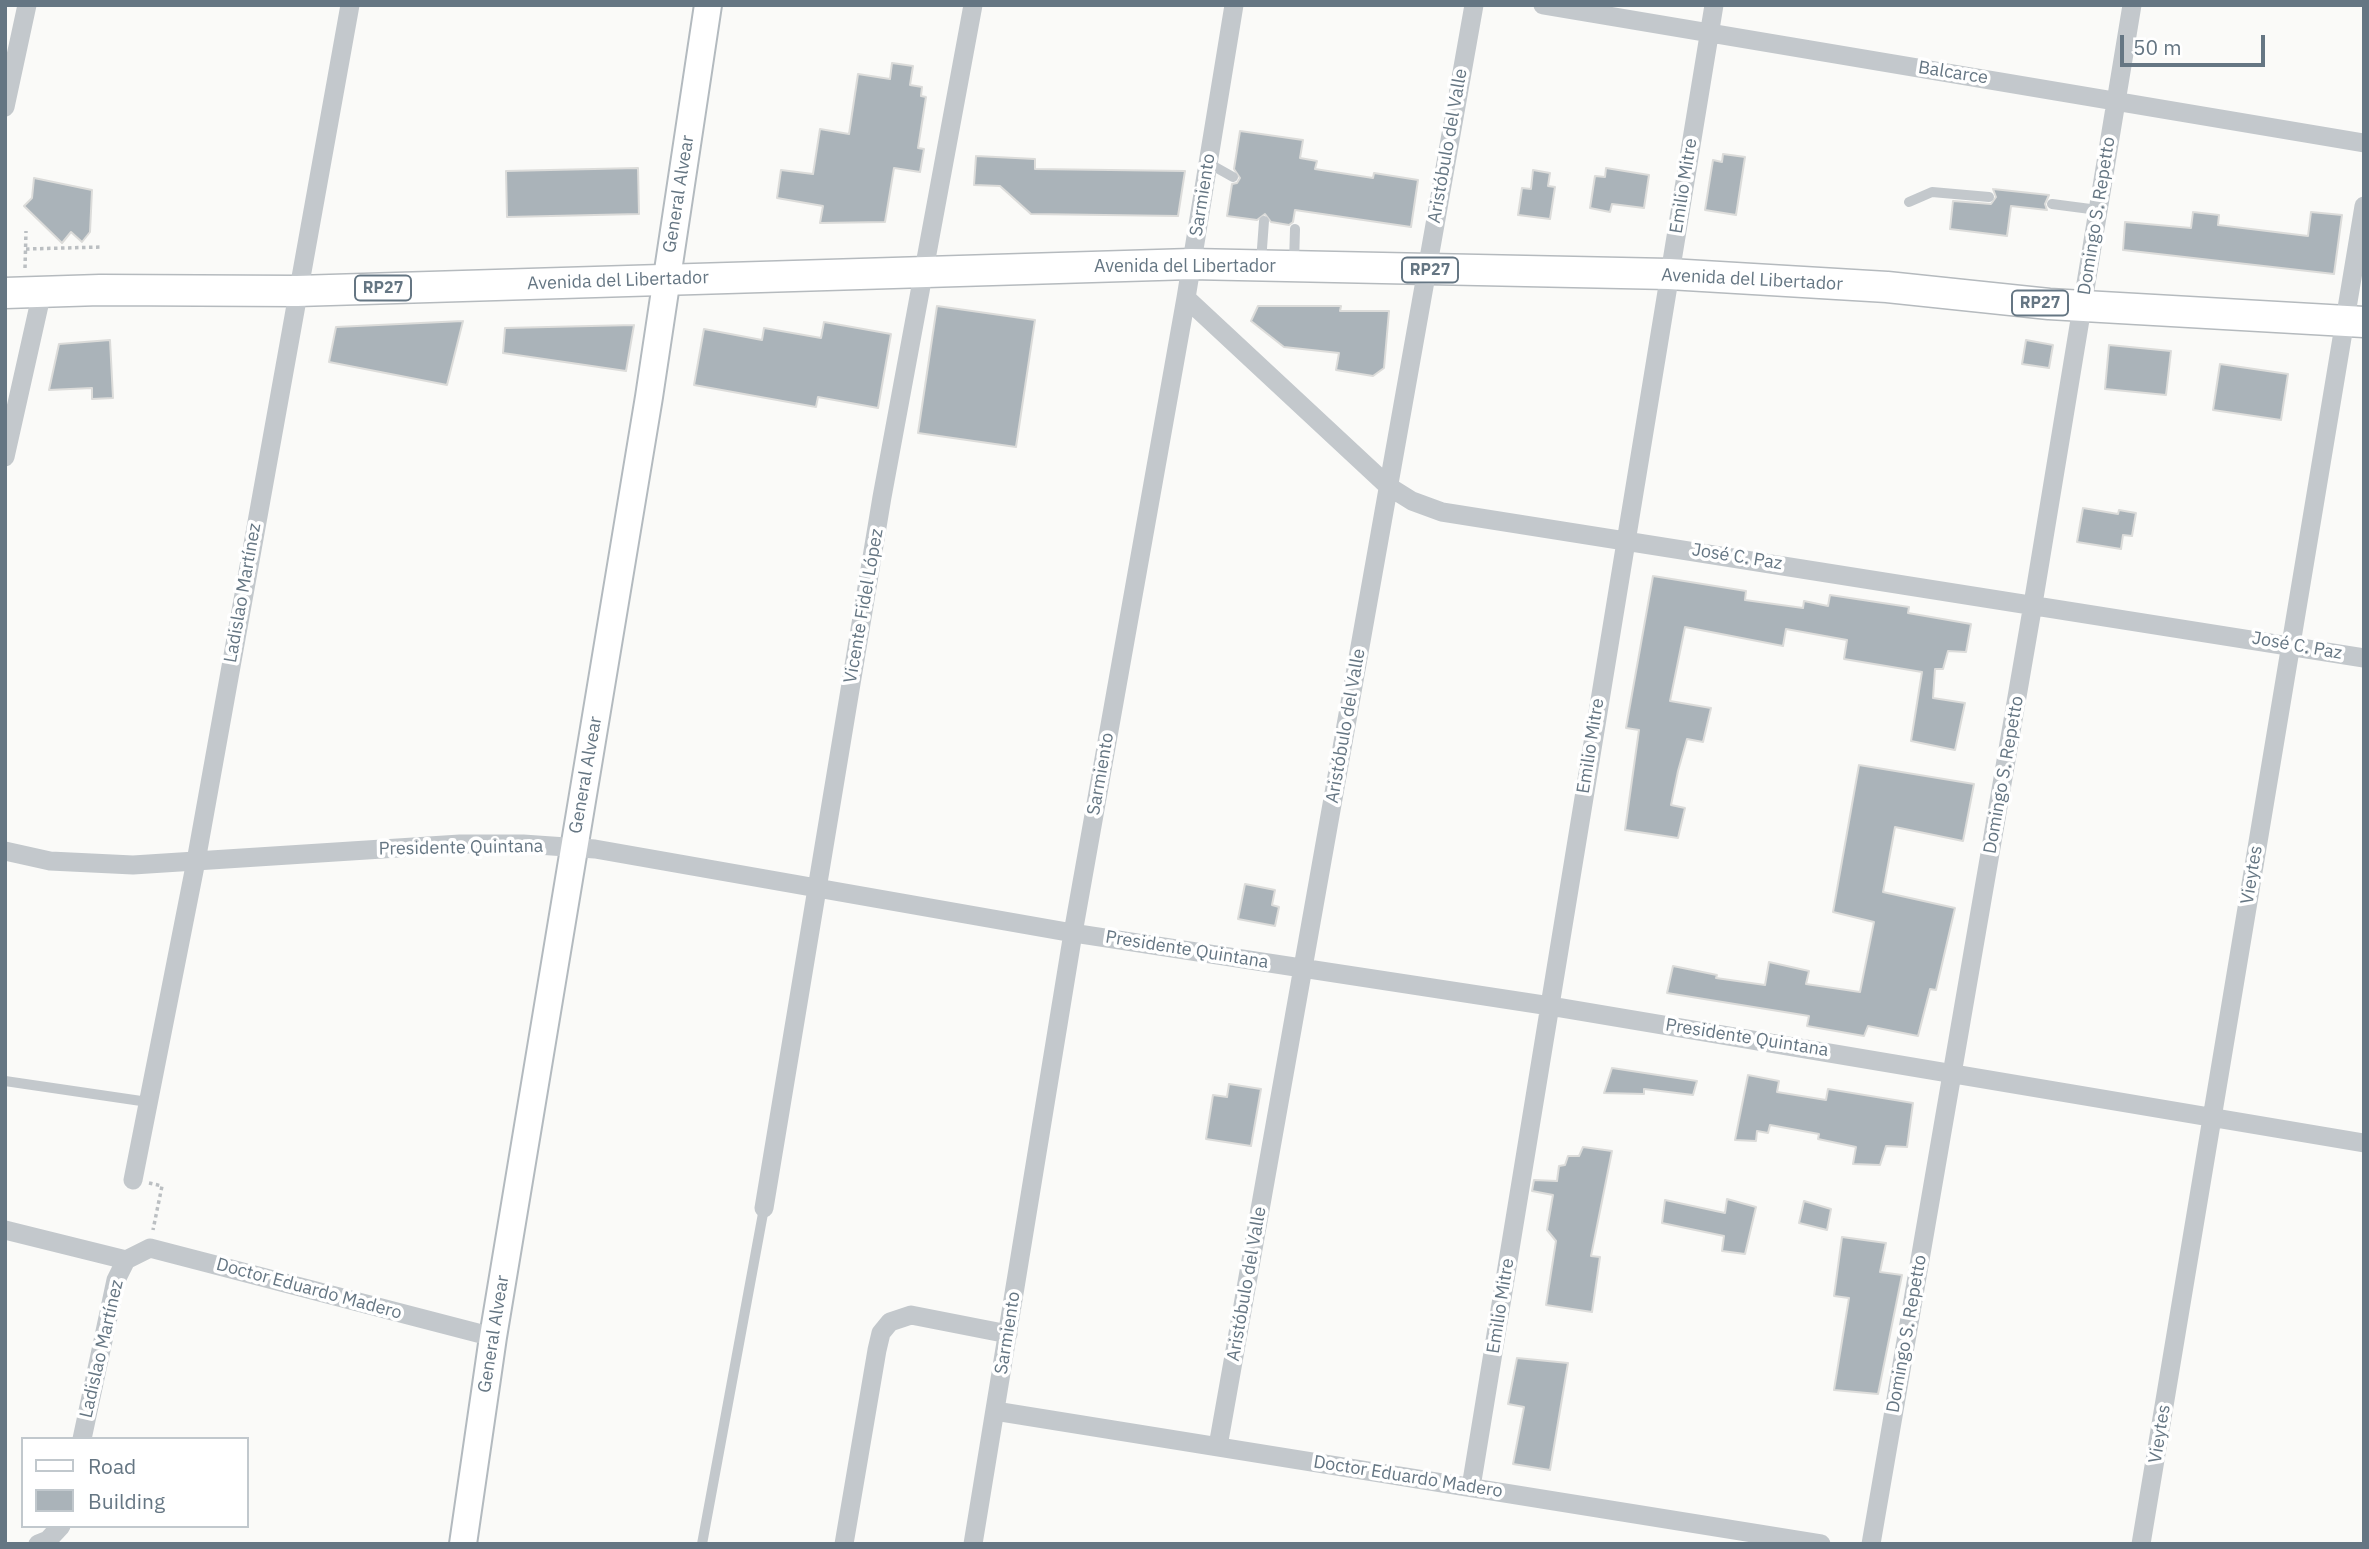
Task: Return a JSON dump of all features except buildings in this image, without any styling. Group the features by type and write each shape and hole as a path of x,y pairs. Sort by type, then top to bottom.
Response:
{"main road":[{"name":"Avenida del Libertador","path":"5,293 297,291 1191,264 1669,274 1887,287 2082,305 2354,321"}],"street":[{"path":"5,107 27,5"},
{"name":"Ladislao Martínez","path":"134,1181 196,861 350,5"},
{"name":"General Alvear","path":"463,1544 708,5"},
{"name":"Vicente Fidel López","path":"764,1208 882,497 926,271 973,5"},
{"name":"Sarmiento","path":"973,1544 1073,933 1186,298 1234,5"},
{"name":"Aristóbulo del Valle","path":"1218,1446 1474,5"},
{"name":"Balcarce","path":"1543,5 2116,99 2364,143"},
{"name":"Emilio Mitre","path":"1471,1487 1624,539 1714,5"},
{"name":"Domingo S. Repetto","path":"1871,1544 2033,604 2132,5"},
{"name":"Vieytes","path":"2141,1544 2290,645 2354,321 2364,206"},
{"path":"5,457 42,292"},
{"name":"José C. Paz","path":"1186,298 1388,486 1412,501 1442,512 2364,658"},
{"name":"Presidente Quintana","path":"5,851 50,861 133,865 460,845 573,847 1073,933 1550,1006 2364,1143"},
{"path":"5,1230 126,1260 149,1248"},
{"name":"Doctor Eduardo Madero","path":"149,1248 494,1337"},
{"name":"Ladislao Martínez","path":"82,1437 116,1280 126,1260"},
{"path":"844,1544 881,1333 890,1322 911,1315 1008,1334"},
{"name":"Doctor Eduardo Madero","path":"995,1411 1821,1544"},
{"path":"38,1544 48,1540 59,1528"}],"lane":[{"path":"1208,163 1233,177"},
{"path":"1909,202 1933,192 1989,197"},
{"path":"2052,204 2098,210"},
{"path":"1260,266 1264,221"},
{"path":"1293,267 1295,229"},
{"path":"5,1082 148,1102"},
{"path":"702,1544 764,1208"}],"path":[{"path":"26,231 26,249 102,247"},
{"path":"134,1181 162,1186 149,1248"}]}
